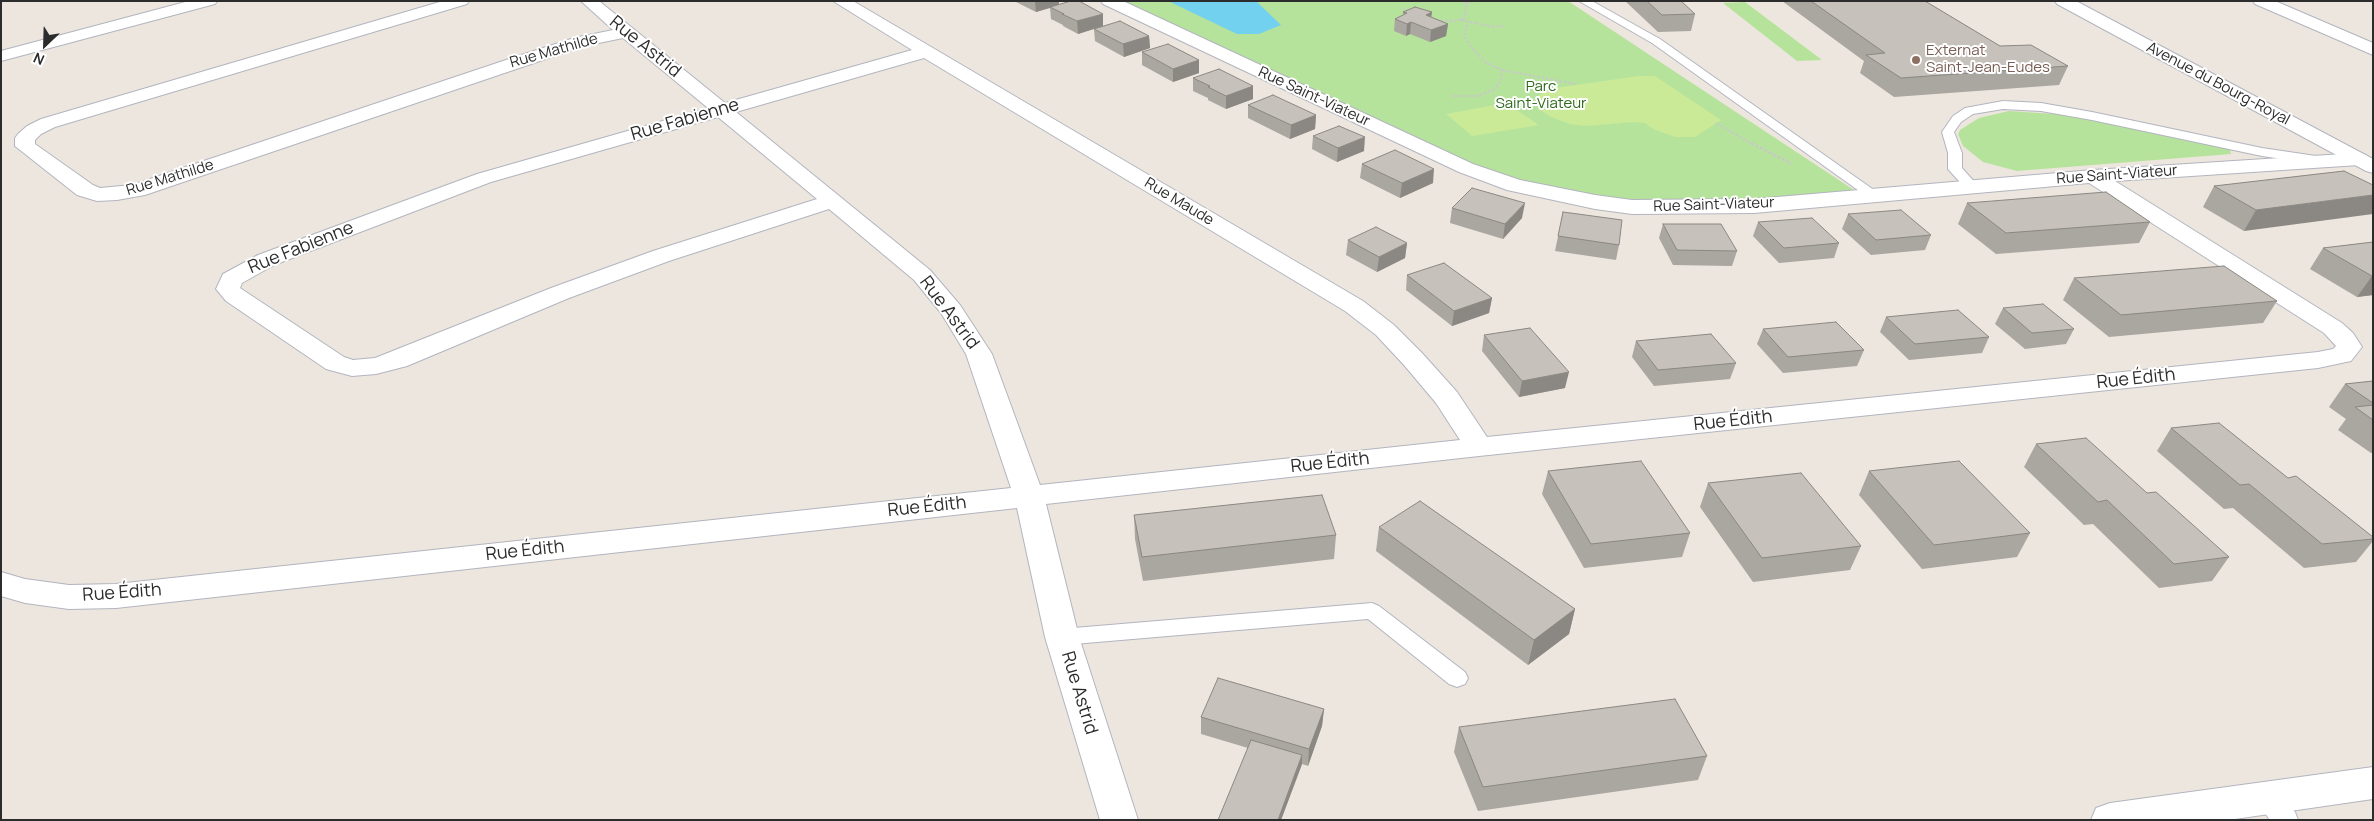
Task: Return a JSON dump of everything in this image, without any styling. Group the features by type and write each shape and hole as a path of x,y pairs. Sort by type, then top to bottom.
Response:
{"street":[{"path":"1,56 208,1"},
{"name":"Rue Mathilde","path":"461,1 48,124 34,130 25,138 25,146 85,190 97,195 124,192 153,185 515,62 580,42 626,32"},
{"name":"Rue Astrid","path":"589,1 922,275 951,310 970,339 979,354 1029,496 1062,637 1119,820"},
{"name":"Rue Maude","path":"841,1 1354,306 1385,330 1414,358 1447,398 1479,447"},
{"name":"Rue Saint-Viateur","path":"1108,1 1466,168 1523,187 1595,202 1632,207 1754,206 2093,176 2316,160 2366,163"},
{"name":"Avenue du Bourg-Royal","path":"2063,1 2366,163"},
{"path":"2261,1 2373,50"},
{"name":"Rue Fabienne","path":"833,201 652,260 560,293 398,360 376,366 352,368 335,363 235,296 228,289 231,279 266,260 459,187 926,52"},
{"name":"Rue Édith","path":"1,584 25,591 69,597 116,596 1479,447 2318,360 2342,355 2348,347 2344,338 2333,328 2093,176"},
{"path":"2110,820 2276,809 2373,783"}],"lane":[{"path":"1584,1 1656,41 1874,195"},
{"path":"1972,186 1954,169 1955,153 1948,132 1957,119 1969,111 2003,105 2042,107 2084,114 2262,152 2316,160"},
{"path":"1062,637 1372,612 1457,678"}],"path":[{"path":"1435,20 1454,21 1465,18 1465,2 1477,1"},
{"path":"1403,8 1419,14"},
{"path":"1460,20 1494,27 1504,26"},
{"path":"1468,22 1464,35 1471,47 1485,62 1502,70 1575,84"},
{"path":"1454,96 1477,96 1493,90 1501,82 1502,70"}],"green space":[{"name":"Parc Saint-Viateur","path":"1109,1 1568,1 1863,196 1688,208 1515,185"},
{"path":"1745,2 1822,60 1797,61 1723,3"},
{"path":"1639,76 1655,76 1721,120 1695,137 1675,137 1653,129 1645,123 1633,122 1587,126 1570,124 1549,116 1539,109 1536,101 1540,94 1555,88"},
{"path":"1506,103 1539,125 1472,136 1446,114"},
{"path":"2009,111 2070,115 2226,147 2230,149 2231,154 2017,171 1983,162 1963,146 1958,134 1960,130 1979,118"}],"water":[{"path":"1168,1 1256,1 1281,25 1259,34 1237,34"}],"building":[{"path":"1071,1 1079,1 1103,14 1077,21 1050,7"},
{"path":"1647,1 1681,1 1695,14 1662,15"},
{"path":"1811,1 1925,1 2000,46 2031,45 2068,66 1901,78 1866,55 1885,53"},
{"path":"1415,7 1432,12 1426,15 1448,24 1431,30 1411,22 1407,24 1395,19 1407,13 1403,12"},
{"path":"1120,21 1149,36 1123,44 1094,29"},
{"path":"1168,44 1199,60 1173,69 1142,52"},
{"path":"1219,69 1253,86 1226,96 1193,78"},
{"path":"1273,95 1316,115 1291,125 1248,105"},
{"path":"1339,126 1365,137 1338,148 1313,136"},
{"path":"1395,150 1434,169 1402,183 1362,164"},
{"path":"2344,171 2373,185 2373,195 2256,210 2214,186"},
{"path":"1472,188 1525,203 1505,224 1452,208"},
{"path":"2106,192 2150,222 2006,233 1967,203"},
{"path":"1901,210 1931,235 1876,240 1848,214"},
{"path":"1563,212 1622,220 1619,245 1558,236"},
{"path":"1812,218 1839,243 1784,248 1758,222"},
{"path":"1663,224 1721,224 1737,251 1677,250"},
{"path":"1376,227 1407,243 1379,257 1348,240"},
{"path":"2373,242 2373,276 2323,248"},
{"path":"1444,263 1492,298 1454,311 1407,275"},
{"path":"2224,266 2277,301 2121,315 2074,278"},
{"path":"2043,304 2074,329 2032,333 2003,308"},
{"path":"1958,310 1989,337 1915,344 1886,317"},
{"path":"1836,322 1864,350 1788,357 1763,329"},
{"path":"1530,328 1569,372 1522,381 1484,335"},
{"path":"1711,334 1736,363 1658,370 1636,341"},
{"path":"2373,381 2373,403 2345,384"},
{"path":"2373,405 2373,420 2355,407"},
{"path":"2219,423 2288,478 2296,476 2373,537 2373,539 2322,544 2249,484 2240,485 2171,428"},
{"path":"2086,438 2147,493 2156,492 2229,557 2174,564 2107,500 2098,502 2036,444"},
{"path":"1641,461 1690,533 1591,544 1548,471"},
{"path":"1959,461 2030,533 1934,545 1869,471"},
{"path":"1801,473 1861,546 1762,558 1708,483"},
{"path":"1322,495 1336,535 1142,557 1134,515"},
{"path":"1420,501 1575,609 1534,640 1379,527"},
{"path":"1218,678 1324,709 1309,749 1201,717"},
{"path":"1675,699 1707,756 1483,787 1459,727"},
{"path":"1251,740 1302,755 1278,820 1218,820"}],"place":[{"name":"Externat Saint-Jean-Eudes","path":"1916,60"}]}
